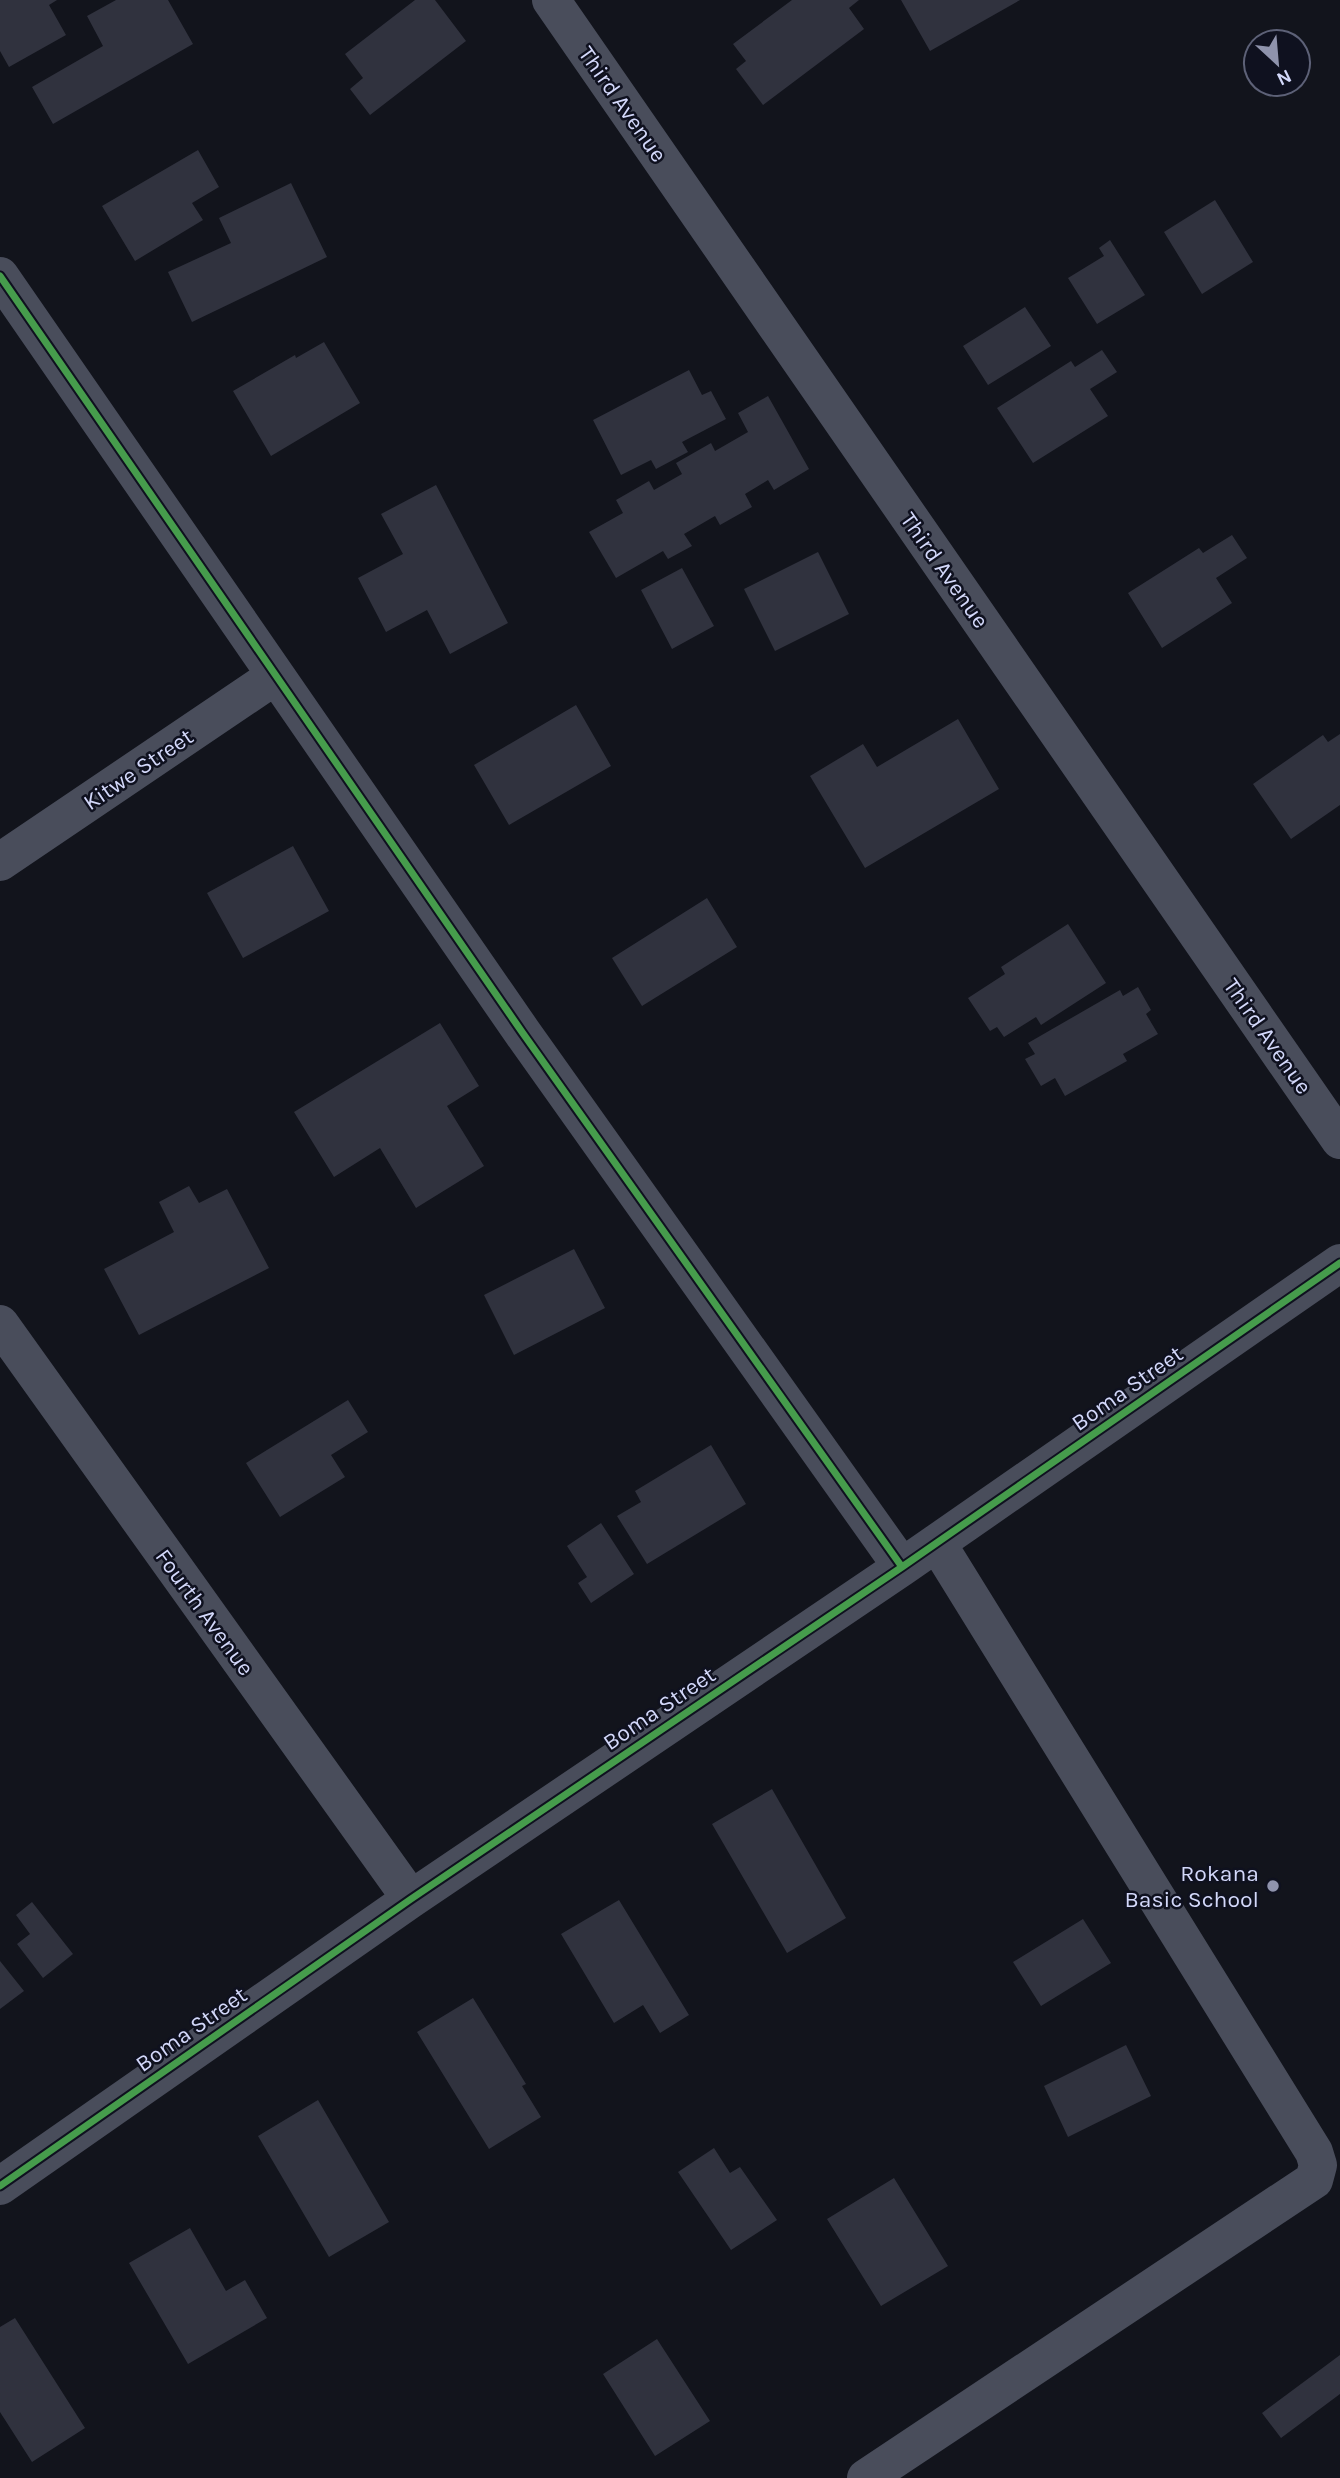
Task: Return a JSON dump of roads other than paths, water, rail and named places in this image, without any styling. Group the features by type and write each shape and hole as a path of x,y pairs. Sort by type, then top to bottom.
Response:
{"street":[{"name":"Third Avenue","path":"551,0 1340,1140"},
{"path":"0,276 522,1032 902,1567"},
{"name":"Kitwe Street","path":"0,862 275,676"},
{"name":"Boma Street","path":"0,2186 411,1899 902,1567 1340,1263"},
{"name":"Fourth Avenue","path":"0,1324 411,1899"},
{"path":"866,2478 1314,2180 1318,2165 1306,2140 937,1543"}],"place":[{"name":"Rokana Basic School","path":"1273,1886"}]}
